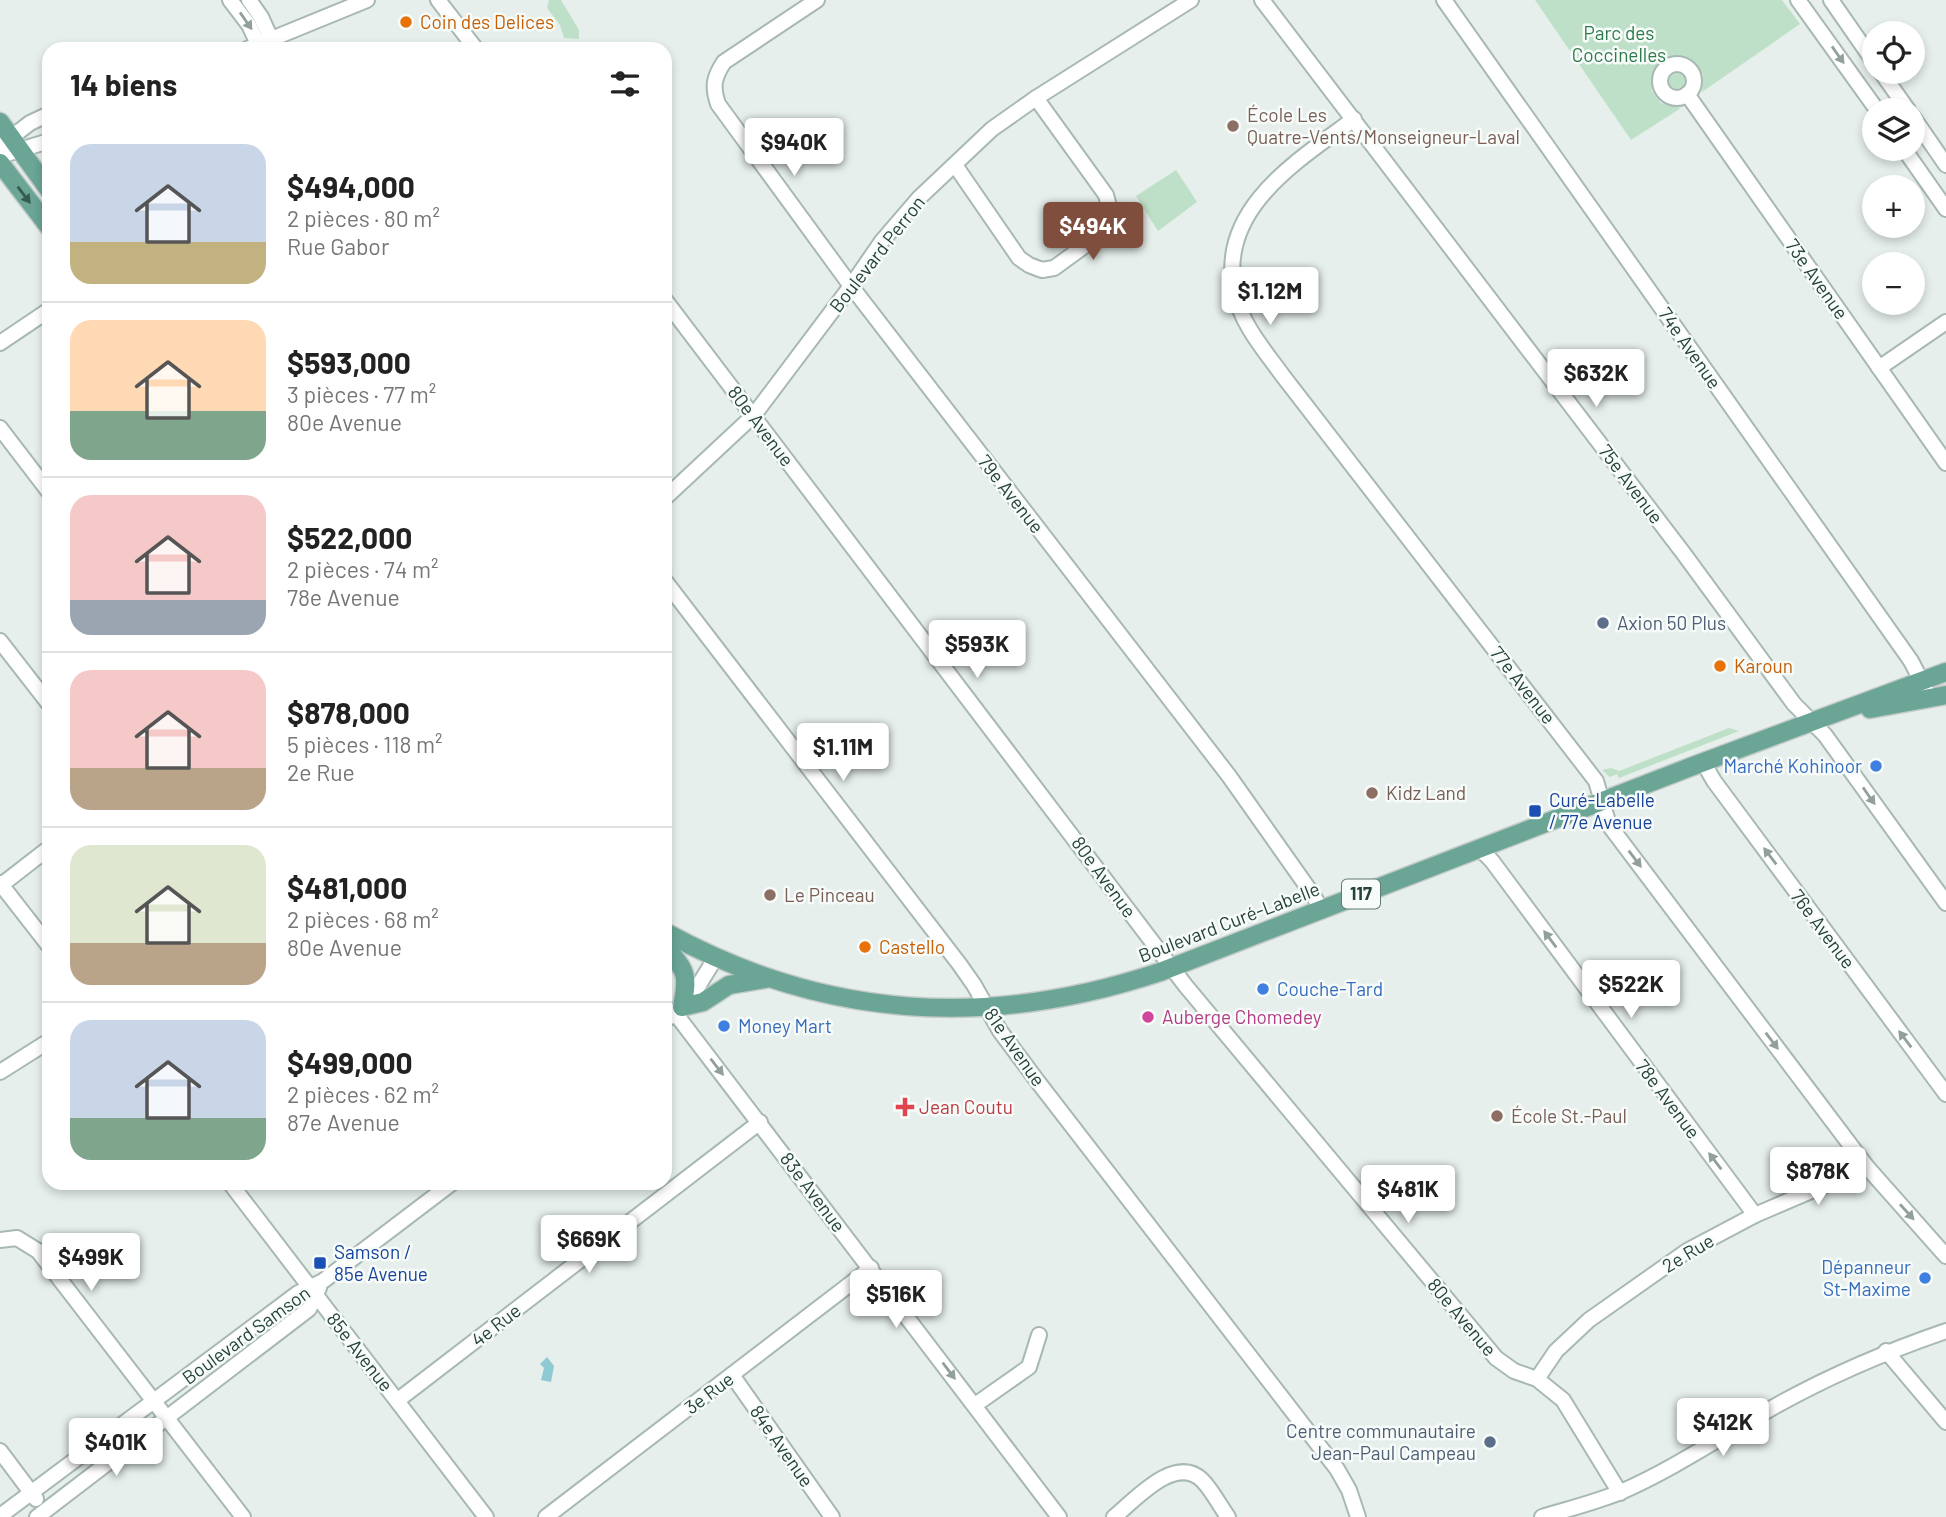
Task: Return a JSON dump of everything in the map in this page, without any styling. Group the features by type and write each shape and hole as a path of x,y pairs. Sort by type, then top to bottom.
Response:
{"main road":[{"path":"0,122 10,145 42,182"},
{"path":"0,163 42,218"},
{"name":"Boulevard Curé-Labelle","path":"672,935 716,957 770,978 828,995 869,1002 932,1008 987,1007 1044,1002 1086,994 1122,985 1171,967 1703,762 1946,672"},
{"name":"Boulevard Curé-Labelle","path":"1832,715 1938,697"},
{"path":"672,954 685,972 686,986 674,1013"},
{"path":"674,1013 703,1002 729,985 770,978"}],"street":[{"path":"230,0 252,29 258,42"},
{"path":"249,0 265,24 260,42"},
{"path":"264,42 366,0"},
{"path":"438,0 471,42"},
{"name":"79e Avenue","path":"817,0 724,62 716,74 713,89 718,104 851,286 1228,776 1321,909"},
{"name":"Boulevard Perron","path":"672,491 754,415 919,198 992,129 1035,98 1191,0"},
{"name":"75e Avenue","path":"1262,0 1719,600 1794,704 1825,735 1946,903"},
{"name":"74e Avenue","path":"1444,0 1905,652 1922,681 1938,697"},
{"path":"1798,0 1868,98"},
{"path":"1831,0 1862,45"},
{"name":"73e Avenue","path":"1687,94 1946,463"},
{"path":"955,165 1019,258 1029,265 1042,270 1054,268 1105,231 1112,218 1106,195 1035,98"},
{"path":"0,156 30,123 42,117"},
{"name":"77e Avenue","path":"1354,119 1275,180 1254,204 1240,226 1232,265 1235,294 1254,336 1598,785 1609,825 1867,1167 1946,1256"},
{"path":"1925,134 1946,165"},
{"path":"10,145 42,142"},
{"path":"1912,161 1946,209"},
{"name":"80e Avenue","path":"672,309 1171,967 1496,1358 1514,1371 1537,1379 1563,1400 1620,1493"},
{"path":"0,343 42,315"},
{"path":"1880,369 1946,322"},
{"path":"0,428 42,483"},
{"name":"81e Avenue","path":"672,590 960,965 1000,1031 1038,1082 1337,1469 1349,1490 1358,1517"},
{"path":"0,641 42,695"},
{"name":"76e Avenue","path":"1703,762 1714,781 1946,1094"},
{"name":"78e Avenue","path":"1479,848 1492,861 1755,1215"},
{"path":"42,853 0,884 42,937"},
{"path":"674,1013 697,990 716,957"},
{"name":"83e Avenue","path":"674,1013 760,1122 1059,1517"},
{"path":"0,1072 42,1045"},
{"name":"4e Rue","path":"672,1190 760,1122"},
{"name":"2e Rue","path":"1537,1379 1556,1351 1589,1320 1686,1251 1755,1215 1867,1167"},
{"name":"85e Avenue","path":"239,1190 317,1287 486,1517"},
{"name":"Boulevard Samson","path":"0,1517 298,1293 317,1287 443,1190"},
{"name":"4e Rue","path":"398,1400 671,1190"},
{"path":"0,1240 18,1238 37,1251 243,1517"},
{"name":"3e Rue","path":"546,1517 871,1268"},
{"name":"Boulevard Samson","path":"44,1515 309,1309 317,1287"},
{"path":"1542,1517 1620,1493 1660,1474 1840,1371 1886,1351 1946,1331"},
{"path":"975,1405 1029,1367 1040,1335"},
{"path":"1886,1351 1946,1422"},
{"name":"84e Avenue","path":"732,1375 832,1517"},
{"path":"0,1451 32,1493 44,1515"},
{"path":"1114,1517 1162,1478 1176,1472 1189,1472 1202,1480 1228,1517"}],"green space":[{"path":"549,0 561,0 579,30 579,39 564,38 560,25 547,8"},
{"name":"Parc des Coccinelles","path":"1535,0 1782,0 1800,24 1702,92 1703,74 1686,59 1669,58 1662,62 1656,69 1654,89 1651,90 1661,103 1681,108 1631,140"},
{"path":"1677,72 1683,75 1686,81 1683,87 1677,90 1671,87 1668,81 1671,75"},
{"path":"1176,170 1197,202 1158,231 1136,196"},
{"path":"1729,728 1739,731 1619,778 1617,774 1610,777 1602,770 1611,768 1619,771"}],"water":[{"path":"547,1357 554,1366 551,1382 541,1380 544,1368 540,1364"}],"place":[{"name":"Coin des Delices","path":"406,22"},
{"name":"École Les Quatre-Vents/Monseigneur-Laval","path":"1233,126"},
{"name":"Axion 50 Plus","path":"1603,623"},
{"name":"Karoun","path":"1720,666"},
{"name":"Marché Kohinoor","path":"1876,766"},
{"name":"Kidz Land","path":"1372,793"},
{"name":"Curé-Labelle / 77e Avenue","path":"1535,811"},
{"name":"Le Pinceau","path":"770,895"},
{"name":"Castello","path":"865,947"},
{"name":"Couche-Tard","path":"1263,989"},
{"name":"Auberge Chomedey","path":"1148,1017"},
{"name":"Money Mart","path":"724,1026"},
{"name":"Jean Coutu","path":"905,1107"},
{"name":"École St.-Paul","path":"1497,1116"},
{"name":"Samson / 85e Avenue","path":"320,1263"},
{"name":"Dépanneur St-Maxime","path":"1925,1278"},
{"name":"Centre communautaire Jean-Paul Campeau","path":"1490,1442"}]}
